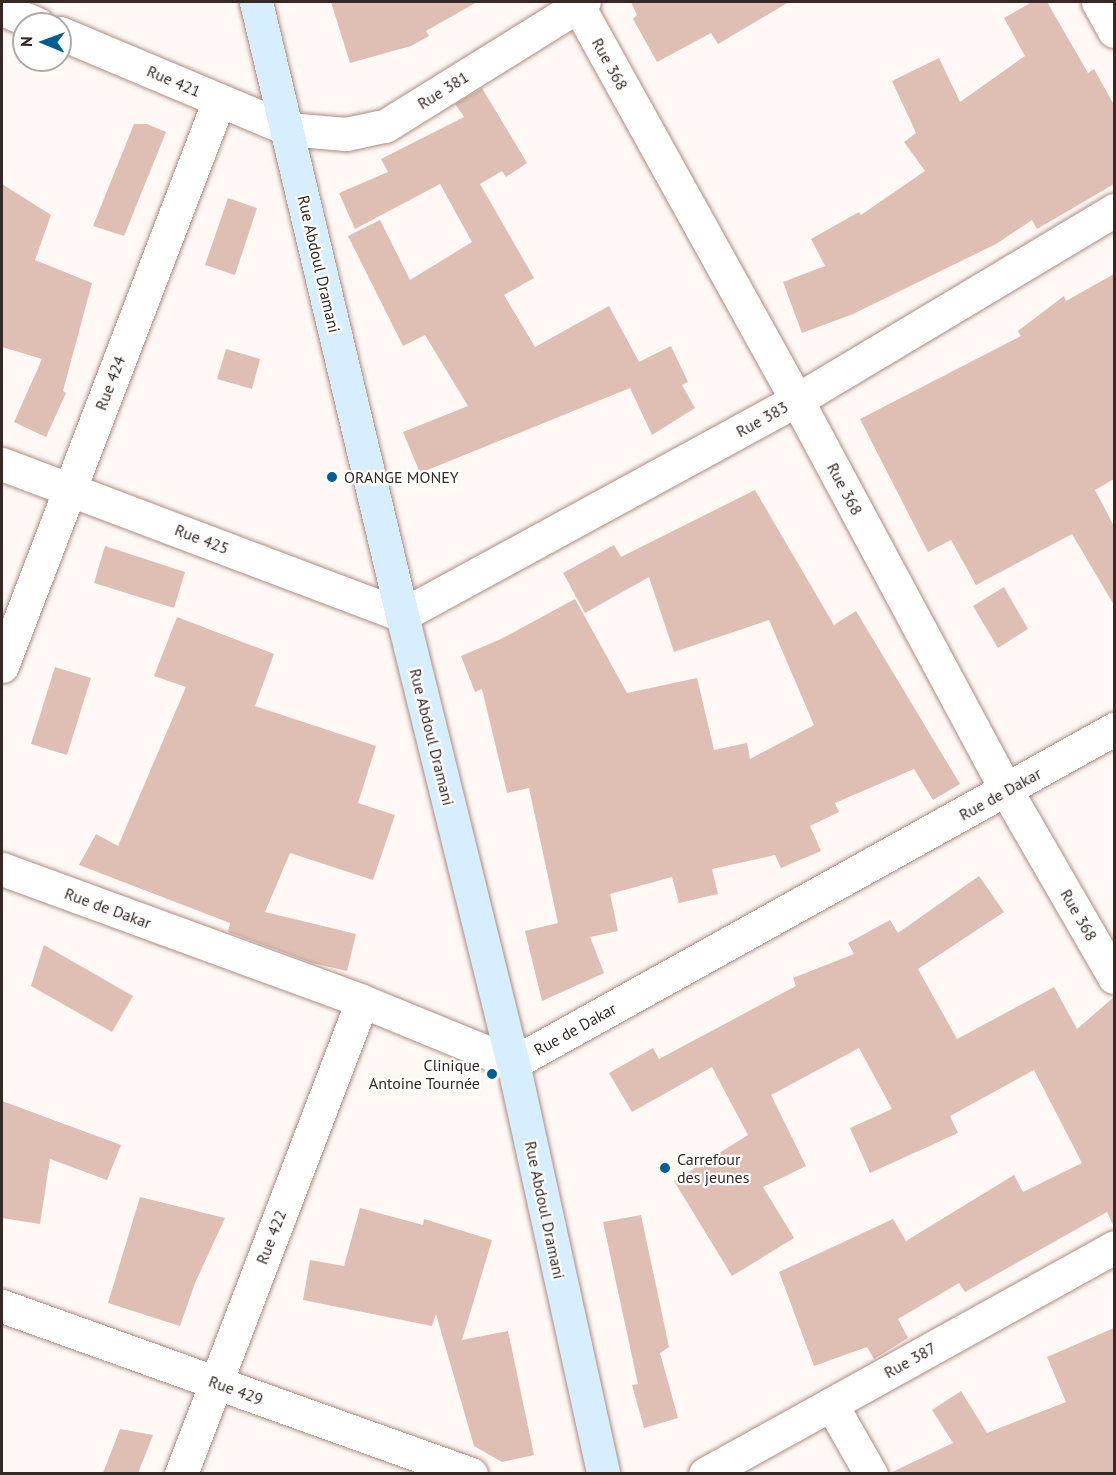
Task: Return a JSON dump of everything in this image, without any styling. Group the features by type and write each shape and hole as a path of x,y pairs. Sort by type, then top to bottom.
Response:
{"main road":[{"name":"Rue Abdoul Dramani","path":"256,2 402,615 513,1063 603,1473"}],"street":[{"path":"1098,2 1114,31"},
{"name":"Rue 381","path":"288,129 346,134 385,126 579,3"},
{"name":"Rue 368","path":"579,3 797,400 1006,790 1114,977"},
{"name":"Rue 421","path":"72,38 288,129"},
{"name":"Rue 424","path":"2,666 219,100"},
{"name":"Rue 383","path":"402,615 797,400 1114,210"},
{"name":"Rue 425","path":"2,464 402,615"},
{"name":"Rue de Dakar","path":"2,869 362,1001 513,1063 1114,729"},
{"name":"Rue 422","path":"181,1473 362,1001"},
{"name":"Rue 387","path":"705,1473 1114,1247"},
{"name":"Rue 429","path":"2,1306 471,1473"},
{"path":"831,1404 871,1473"}],"building":[{"path":"331,2 477,2 426,31 429,36 411,46 350,63"},
{"path":"631,2 789,2 718,44 711,33 657,62 633,19 637,15"},
{"path":"1032,2 1047,2 1088,73 1094,69 1114,105 1114,184 1037,229 1032,220 996,244 853,314 802,333 783,282 825,266 811,239 859,212 861,215 925,171 904,142 916,133 892,81 939,58 960,102 1025,56 1004,18"},
{"path":"482,88 527,163 506,177 502,171 480,184 534,278 504,295 535,347 609,306 639,362 671,346 688,382 682,385 695,408 652,435 630,388 420,473 403,432 468,406 425,335 403,346 348,236 380,220 410,280 472,242 440,184 355,229 339,193 388,172 381,159 464,117 455,104"},
{"path":"134,124 147,124 166,132 124,236 93,226"},
{"path":"2,184 51,215 35,260 92,283 63,391 66,393 46,437 14,422 42,359 2,347"},
{"path":"228,198 257,208 235,275 205,265"},
{"path":"1114,274 1114,479 1095,490 1114,526 1114,605 1072,534 976,585 951,540 928,552 860,419 1021,336 1018,331 1064,296 1066,301"},
{"path":"226,349 260,359 252,389 217,379"},
{"path":"755,490 834,625 856,611 960,784 933,800 914,769 835,803 839,812 810,826 821,851 781,868 775,855 712,869 718,894 679,903 672,877 610,894 618,931 590,937 604,973 542,1001 525,931 558,923 529,788 507,793 482,689 475,692 461,656 501,639 575,599 627,693 697,678 714,750 747,743 750,759 814,725 769,620 674,652 649,577 585,613 563,573 614,545 621,557"},
{"path":"105,546 185,572 174,608 94,583"},
{"path":"1004,587 1028,629 998,648 973,606"},
{"path":"177,617 274,654 255,706 376,746 358,803 395,815 373,880 290,853 265,912 356,934 347,971 312,963 228,932 230,923 79,865 96,834 118,846 186,687 154,676"},
{"path":"55,667 91,678 67,755 31,744"},
{"path":"979,876 1004,912 918,969 957,1039 1054,987 1077,1029 1114,997 1114,1227 1107,1212 965,1292 959,1283 898,1319 908,1338 874,1359 867,1347 814,1366 779,1272 893,1219 906,1241 1014,1175 1023,1192 1082,1163 1034,1070 950,1116 958,1133 870,1173 850,1128 892,1109 859,1048 771,1095 806,1166 763,1187 794,1238 732,1276 674,1181 748,1135 712,1067 632,1112 609,1073 653,1048 659,1059 796,986 793,978 854,954 848,943 890,920 898,933"},
{"path":"44,945 133,996 112,1032 31,986"},
{"path":"2,1101 121,1145 107,1180 50,1159 40,1224 2,1218"},
{"path":"140,1197 225,1218 195,1283 180,1326 108,1303"},
{"path":"360,1208 423,1225 424,1219 492,1240 462,1340 508,1331 534,1455 502,1462 474,1446 436,1314 432,1326 303,1300 310,1260 344,1266"},
{"path":"641,1215 669,1347 660,1353 678,1418 644,1428 632,1385 638,1384 603,1222"},
{"path":"1114,1328 1114,1473 890,1473 953,1443 932,1410 961,1391 987,1433 1066,1402 1047,1357"},
{"path":"120,1429 153,1435 138,1473 103,1473"}],"place":[{"name":"ORANGE MONEY","path":"332,477"},
{"name":"Clinique Antoine Tournée","path":"492,1074"},
{"name":"Carrefour des jeunes","path":"665,1168"}]}
